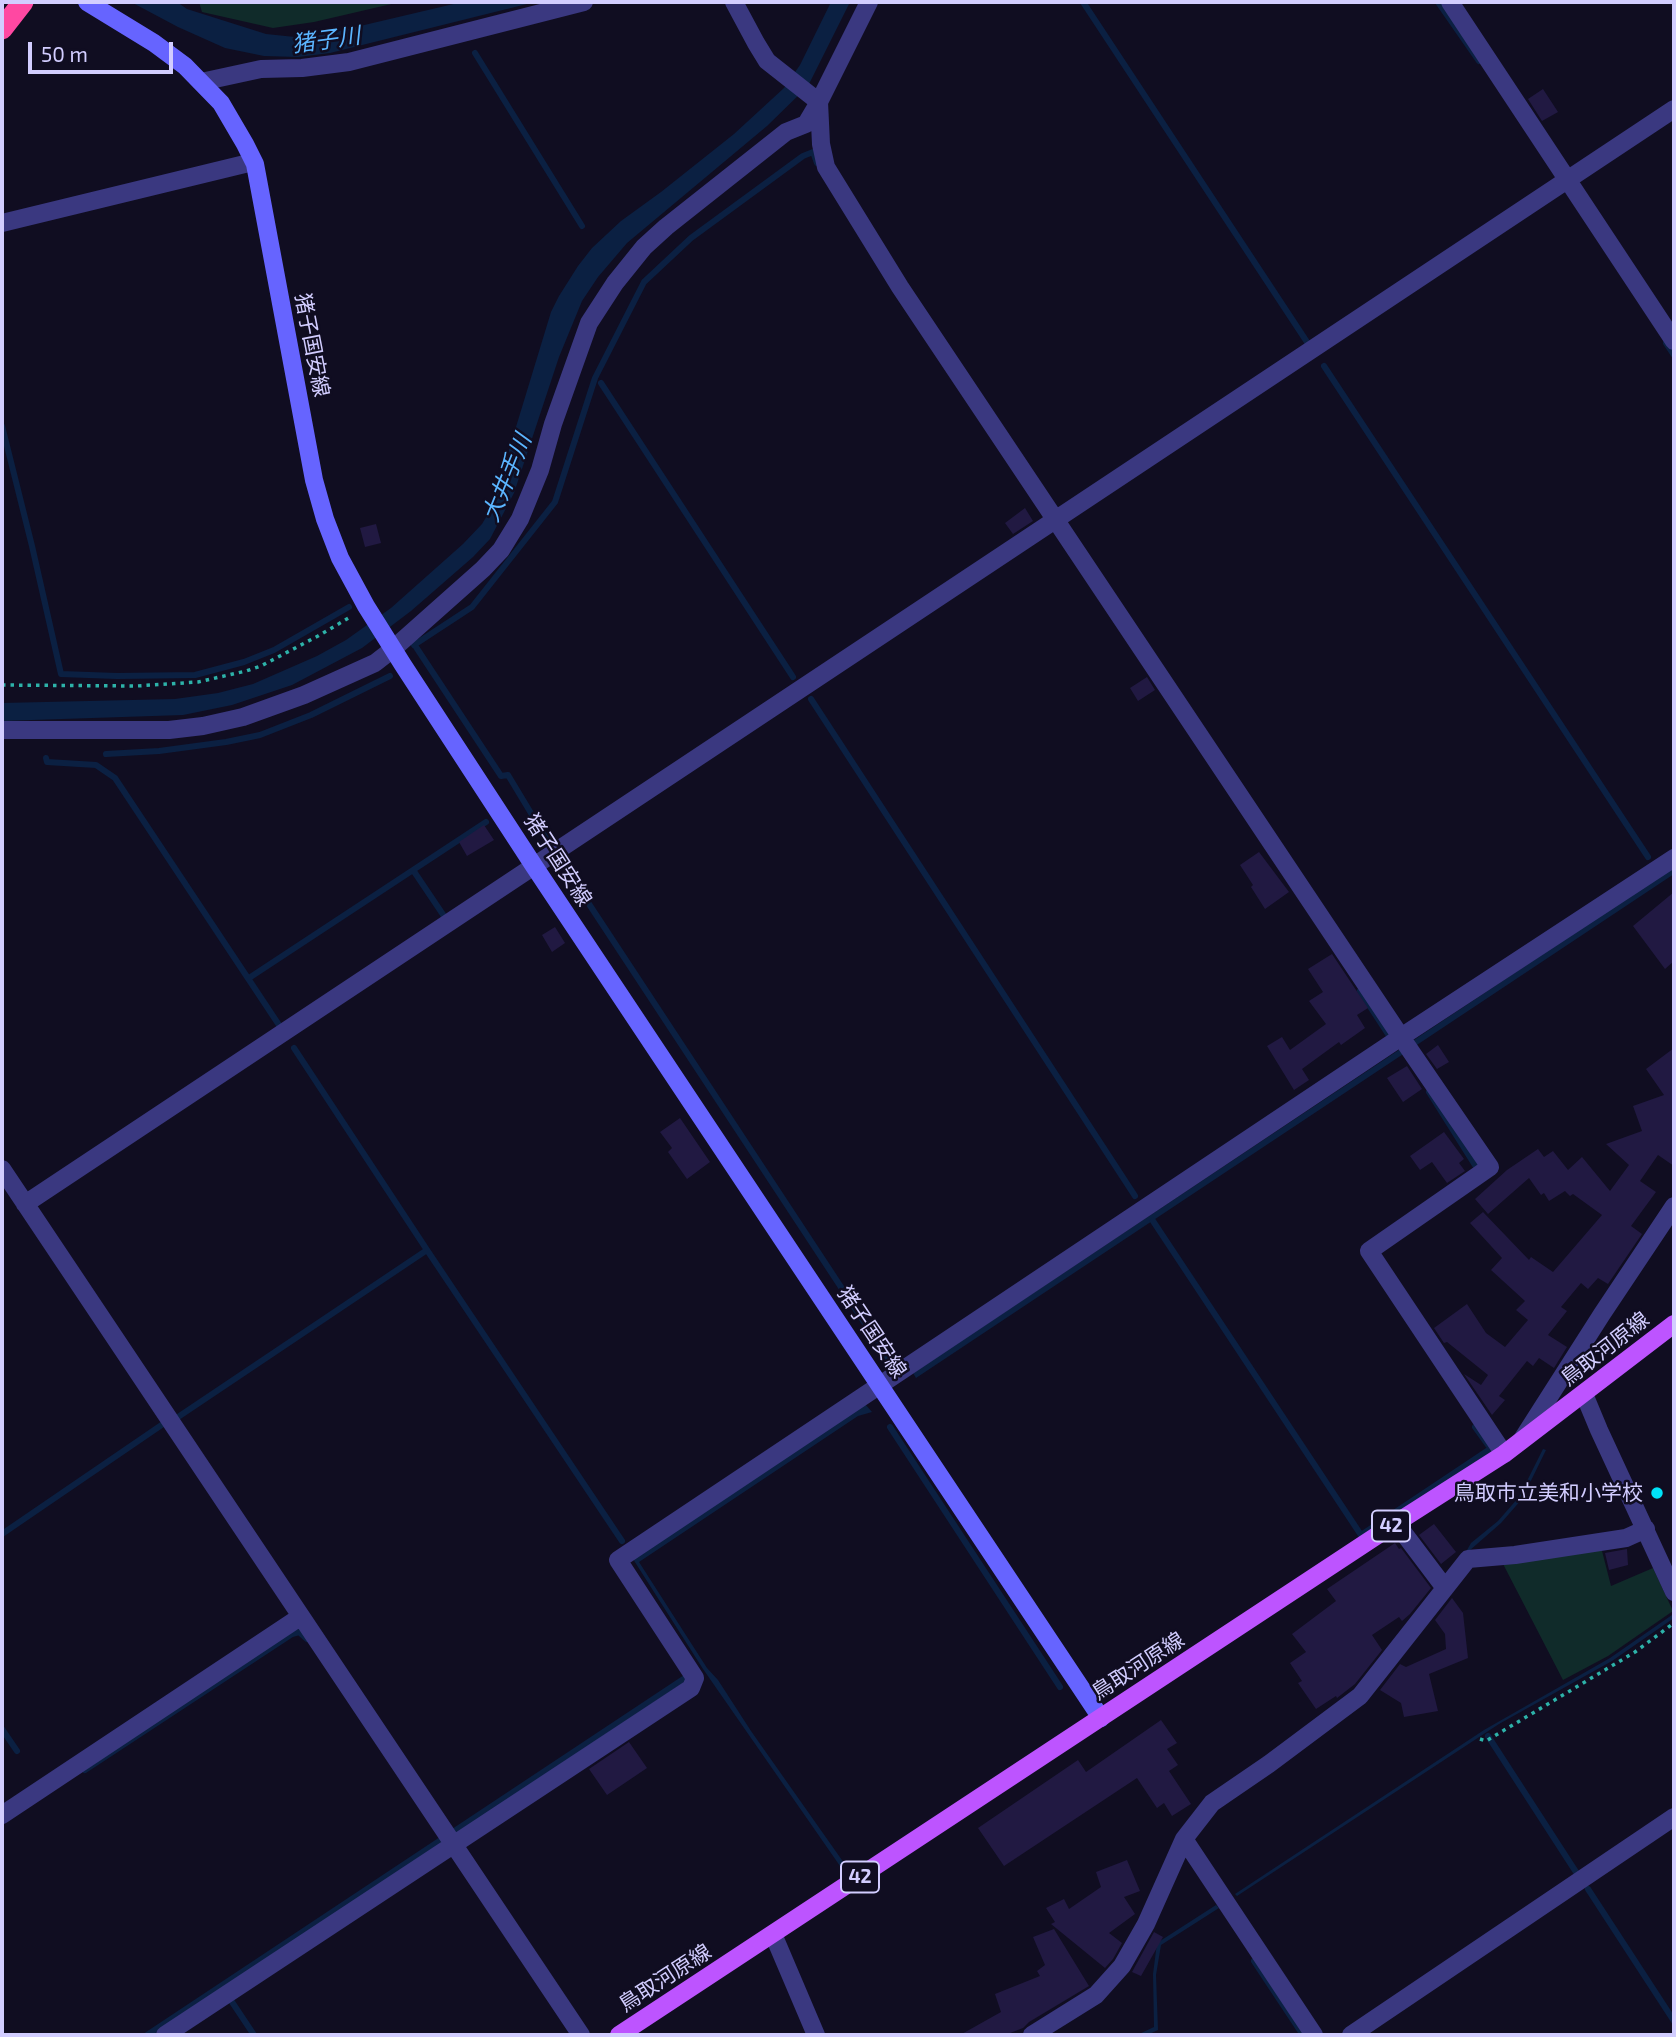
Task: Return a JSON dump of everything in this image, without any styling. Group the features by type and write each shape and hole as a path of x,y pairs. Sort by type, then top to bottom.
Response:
{"highway":[{"path":"2,6 5,2"},
{"path":"2,29 23,2"}],"main road":[{"name":"猪子国安線","path":"87,2 185,66 220,103 245,144 253,162 314,480 340,558 368,608 534,866 1101,1718"},
{"name":"鳥取河原線","path":"619,2035 1512,1449 1674,1324"}],"street":[{"path":"201,82 261,69 302,68 349,62 584,2"},
{"path":"734,2 767,61 820,102"},
{"path":"2,730 169,730 203,726 243,717 304,695 375,663 391,646 484,569 501,550 520,519 540,470 553,424 589,323 615,284 645,247 666,227 786,132 806,124 820,102 869,2"},
{"path":"1450,2 1674,341"},
{"path":"820,102 821,144 826,167 900,286 1490,1167 1369,1251 1512,1449 1674,1206"},
{"path":"25,1204 1674,109"},
{"path":"2,223 253,162"},
{"path":"165,2035 691,1688 695,1678 618,1560 1674,858"},
{"path":"2,1169 581,2035"},
{"path":"1584,1394 1674,1591"},
{"path":"1396,1523 1445,1588"},
{"path":"1032,2035 1096,1995 1122,1966 1146,1924 1184,1839 1212,1803 1360,1696 1468,1559 1515,1555 1626,1538 1646,1529"},
{"path":"2,1815 300,1617"},
{"path":"1351,2035 1674,1817"},
{"path":"1184,1839 1314,2035"},
{"path":"774,1934 816,2035"}],"path":[{"path":"2,685 198,682 261,666 368,608"},
{"path":"1480,1739 1486,1741 1634,1651 1674,1623"}],"green space":[{"path":"199,2 400,2 314,22 273,28 202,12"},
{"path":"1601,1547 1611,1586 1653,1568 1673,1611 1608,1656 1563,1680 1501,1560"}],"water":[{"name":"猪子川","path":"131,2 177,2 187,9 266,34 295,37 322,35 462,2 535,2 330,53 298,57 264,56 225,48"},
{"name":"大井手川","path":"831,2 850,2 808,86 767,126 627,243 598,277 582,301 559,357 514,493 490,539 411,611 362,648 292,685 232,705 183,715 2,721 2,703 175,699 218,693 253,684 317,656 346,640 391,608 463,544 482,524 491,509 551,312 578,266 592,248 621,221 734,134 784,88 800,65"},
{"path":"1674,867 1674,874 916,1378 913,1373"},
{"path":"865,1404 872,1412 858,1416 639,1562 707,1668 718,1680 844,1863 840,1866 703,1669 633,1559"},
{"path":"1543,1449 1546,1450 1522,1499 1501,1523 1467,1550 1519,1497"},
{"path":"1672,1615 1674,1618 1612,1661 1499,1724 1237,1896 1235,1894 1484,1730 1610,1658"},
{"path":"1216,1905 1219,1908 1161,1945 1156,1975 1158,2030 1147,2035 1137,2035 1154,2027 1153,1974 1157,1943"}],"building":[{"path":"1543,89 1558,112 1542,121 1528,99"},
{"path":"1025,508 1033,521 1013,534 1005,523"},
{"path":"376,524 381,543 365,547 360,528"},
{"path":"1147,677 1155,690 1138,701 1130,688"},
{"path":"484,825 494,840 467,856 459,842"},
{"path":"1259,852 1289,892 1265,909 1240,865"},
{"path":"1674,892 1674,961 1665,969 1633,926"},
{"path":"555,927 565,943 552,952 542,935"},
{"path":"1332,954 1368,1008 1357,1015 1365,1028 1341,1045 1339,1042 1302,1069 1309,1080 1294,1090 1267,1046 1282,1037 1290,1050 1326,1024 1309,1001 1323,992 1308,969"},
{"path":"1438,1045 1449,1062 1437,1069 1426,1054"},
{"path":"1674,1048 1674,1166 1658,1155 1640,1181 1656,1192 1631,1226 1642,1234 1608,1284 1598,1278 1588,1289 1581,1283 1561,1307 1567,1311 1548,1335 1567,1347 1554,1368 1539,1358 1533,1366 1527,1361 1499,1396 1505,1400 1492,1415 1464,1374 1481,1385 1488,1375 1447,1342 1444,1343 1434,1328 1467,1304 1486,1333 1505,1347 1528,1320 1516,1310 1525,1301 1491,1270 1502,1258 1470,1223 1483,1212 1529,1260 1531,1257 1553,1272 1602,1215 1565,1191 1549,1201 1529,1178 1488,1214 1475,1199 1507,1170 1538,1149 1544,1157 1553,1151 1568,1170 1582,1157 1610,1191 1629,1165 1606,1144 1642,1131 1633,1106 1664,1095 1646,1069"},
{"path":"1407,1066 1422,1089 1403,1102 1387,1078"},
{"path":"680,1118 710,1162 687,1179 668,1152 672,1148 660,1132"},
{"path":"1444,1132 1464,1159 1459,1163 1465,1171 1447,1183 1432,1162 1420,1170 1410,1156"},
{"path":"1434,1524 1456,1552 1441,1564 1419,1535"},
{"path":"1395,1543 1431,1588 1402,1621 1399,1617 1372,1635 1382,1650 1355,1684 1316,1709 1298,1683 1302,1681 1290,1663 1306,1652 1292,1634 1336,1601 1327,1589"},
{"path":"1627,1549 1628,1565 1609,1570 1605,1553"},
{"path":"1452,1598 1463,1613 1468,1658 1429,1674 1438,1711 1404,1717 1401,1703 1380,1690 1400,1664 1406,1667 1446,1649 1445,1634 1435,1620"},
{"path":"1161,1720 1177,1743 1167,1749 1178,1765 1169,1771 1191,1804 1172,1816 1164,1803 1157,1808 1137,1778 1004,1866 978,1828 1078,1760 1086,1772"},
{"path":"629,1742 647,1768 607,1795 589,1769"},
{"path":"1127,1860 1140,1891 1124,1897 1135,1914 1109,1933 1122,1943 1105,1968 1051,1924 1055,1922 1046,1908 1064,1899 1069,1909 1101,1887 1096,1872"},
{"path":"1054,1929 1089,1986 1023,2028 1005,2035 960,2035 1001,2012 995,1994 1040,1976 1037,1971 1045,1965 1033,1937"},
{"path":"1154,1932 1163,1937 1141,1976 1132,1972"}],"waterway":[{"path":"1083,2 1307,342"},
{"path":"1438,2 1479,61"},
{"path":"475,53 582,226"},
{"path":"414,645 472,607 555,502 595,378 644,282 691,238 803,156 813,152 817,163"},
{"path":"1666,343 1674,355"},
{"path":"1324,366 1648,857"},
{"path":"601,383 793,677"},
{"path":"2,426 61,674 195,675 244,662 274,650 349,607"},
{"path":"416,647 501,776 508,775 549,843"},
{"path":"106,754 159,751 260,735 311,715 390,676"},
{"path":"811,699 1135,1196"},
{"path":"46,758 47,762 96,765 115,778 279,1025"},
{"path":"249,978 486,822"},
{"path":"564,866 887,1357"},
{"path":"413,870 446,919"},
{"path":"1360,991 1388,1034"},
{"path":"294,1048 622,1541"},
{"path":"1429,1092 1478,1170 1476,1172"},
{"path":"1153,1221 1361,1535 1490,1449"},
{"path":"178,1417 427,1250"},
{"path":"2,1534 163,1424"},
{"path":"890,1427 1060,1687"},
{"path":"1475,1427 1488,1445"},
{"path":"85,1770 292,1634 299,1632 307,1639"},
{"path":"147,2035 685,1678"},
{"path":"2,1729 17,1751"},
{"path":"1488,1736 1576,1872"},
{"path":"1588,1889 1674,2021"},
{"path":"1254,1961 1303,2035"},
{"path":"232,2002 254,2035"}],"place":[{"name":"鳥取市立美和小学校","path":"1657,1493"}]}
